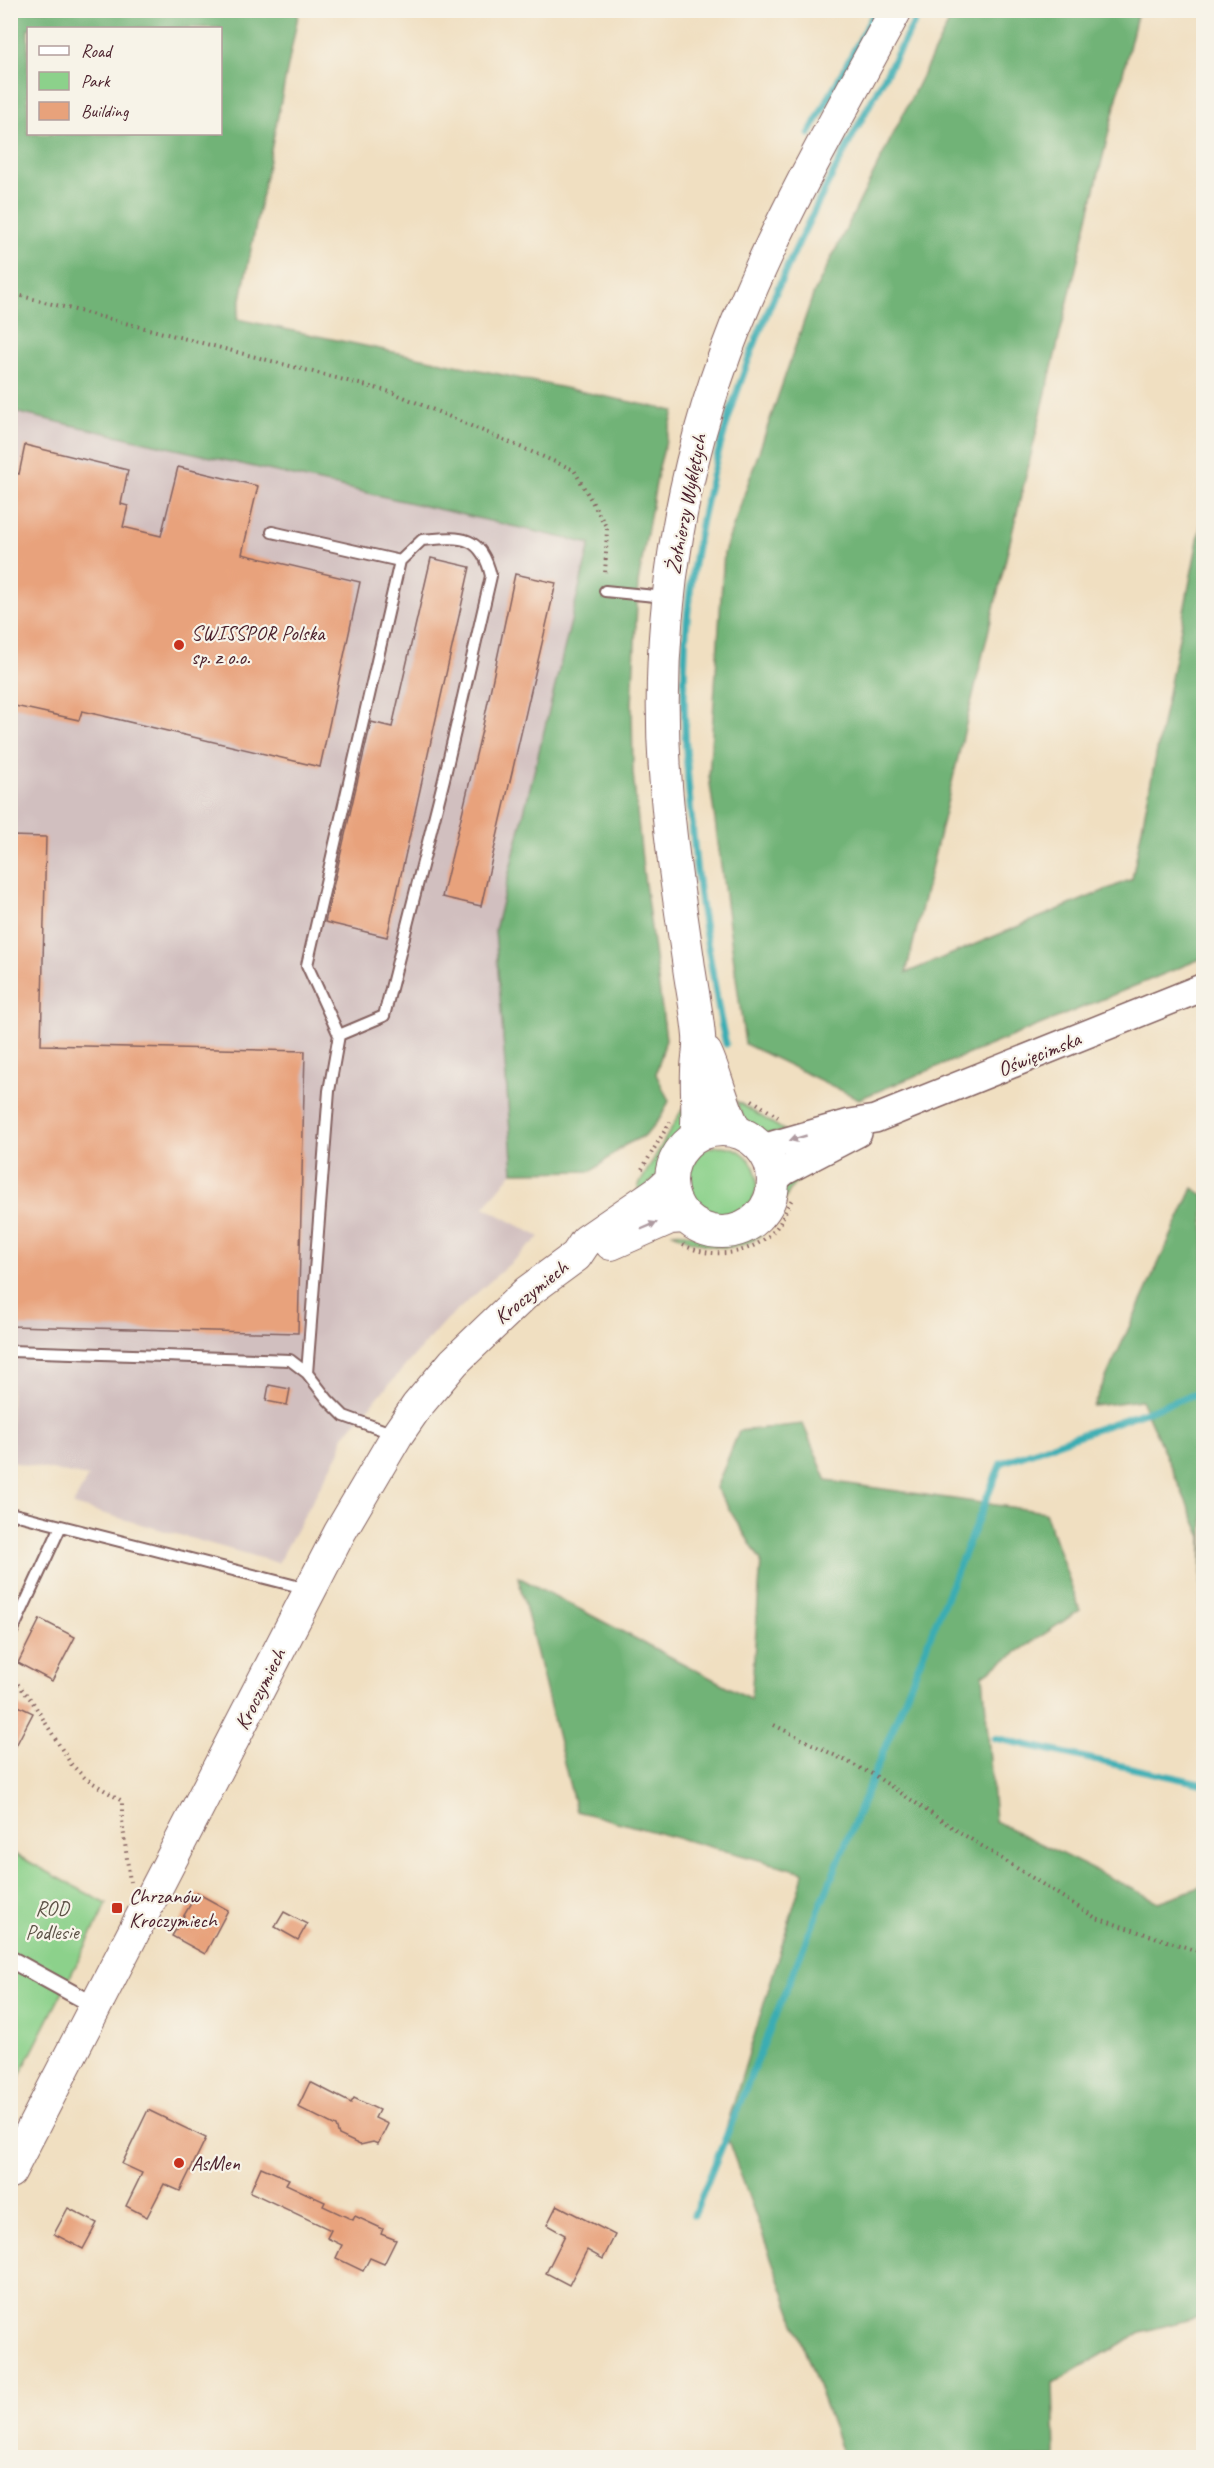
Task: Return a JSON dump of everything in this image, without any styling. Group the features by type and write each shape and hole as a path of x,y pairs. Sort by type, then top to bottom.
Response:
{"main road":[{"name":"Żołnierzy Wyklętych","path":"696,1136 699,1039 674,864 665,771 663,704 668,597 689,474 705,414 747,299 776,235 896,10"},
{"name":"Żołnierzy Wyklętych","path":"699,1039 714,1070 724,1107 748,1139"},
{"path":"722,1129 748,1139 770,1162 786,1188 770,1198 762,1213 749,1224 733,1231 716,1232 699,1227 684,1231 670,1181 677,1155 696,1136 722,1129"},
{"name":"Kroczymiech","path":"10,2172 340,1532 397,1435 417,1406 454,1362 493,1322 527,1292 576,1256 586,1241 644,1202 670,1181"},
{"name":"Kroczymiech","path":"576,1256 597,1250 670,1218 684,1231"}],"street":[{"name":"Oświęcimska","path":"748,1139 773,1145 850,1123 874,1119 1203,987"},
{"name":"Oświęcimska","path":"786,1188 792,1167 854,1136 874,1119"},
{"path":"10,1959 81,1998"}],"lane":[{"path":"272,532 400,561"},
{"path":"307,1373 329,1091 339,1035 308,965 400,561 422,540 450,538 473,542 487,558 491,576 444,779 384,1016 339,1035"},
{"path":"605,591 668,597"},
{"path":"10,1351 290,1360 307,1373 344,1416 397,1435"},
{"path":"10,1513 311,1590"},
{"path":"10,1636 61,1526"}],"path":[{"path":"10,293 394,393 574,470 607,528 605,591"},
{"path":"684,1231 704,1252 734,1253 751,1248 778,1226 791,1200 786,1188"},
{"path":"1203,1592 1201,1599 1203,1604"},
{"path":"10,1675 32,1701 71,1764 85,1778 122,1801 122,1820 130,1883"},
{"path":"774,1725 874,1775 950,1826 1096,1917 1203,1953"}],"shaded area":[{"path":"15,412 590,544 495,930 513,1172 484,1207 540,1237 442,1324 343,1437 340,1451 278,1563 73,1505 88,1477 11,1462 10,417"}],"green space":[{"path":"11,10 299,11 237,319 674,411 659,467 638,583 632,705 633,773 643,869 666,1039 656,1074 669,1101 661,1117 646,1135 625,1145 592,1171 513,1172 495,930 590,544 15,412 11,417"},
{"path":"955,10 1138,11 906,973 1132,879 1203,514 1203,958 859,1099 745,1044 709,776 724,553 813,295"},
{"path":"736,1101 785,1131 764,1134 752,1131 744,1120"},
{"path":"683,1108 686,1130 670,1148 660,1173 637,1195 639,1185"},
{"path":"721,1146 741,1152 751,1162 757,1182 751,1202 741,1212 721,1218 701,1212 691,1202 685,1182 691,1162 701,1152"},
{"path":"799,1174 801,1178 792,1187 774,1221 763,1233 751,1241 726,1247 713,1246 673,1233 679,1232 706,1240 725,1242 754,1232 766,1222 784,1188"},
{"path":"1193,1188 1204,1196 1203,1669 1200,1665 1202,1537 1141,1400 1093,1406"},
{"path":"803,1424 827,1481 1045,1512 1080,1610 983,1675 995,1821 1159,1902 1203,1886 1203,2316 1141,2332 1053,2383 1055,2457 844,2457 725,2132 804,1872 576,1811 518,1577 751,1699 761,1561 716,1488 739,1431"},
{"name":"ROD Podlesie","path":"11,1852 107,1904 11,2093"}],"building":[{"name":"SWISSPOR Polska sp. z o.o.","path":"25,445 128,470 121,504 128,506 123,527 161,536 178,467 258,486 242,554 360,582 320,767 82,711 79,720 10,705 10,472 19,474"},
{"path":"431,558 470,567 387,937 325,922 371,722 392,727"},
{"path":"515,574 556,583 481,906 442,897 482,730"},
{"path":"10,836 46,837 41,1045 305,1051 298,1333 10,1326"},
{"path":"269,1385 290,1389 287,1405 266,1401"},
{"path":"40,1619 75,1637 52,1681 18,1663"},
{"path":"10,1702 33,1713 10,1757"},
{"path":"197,1893 228,1910 205,1954 172,1936"},
{"path":"284,1912 307,1924 298,1940 275,1927"},
{"path":"310,2082 351,2103 354,2098 379,2110 375,2118 388,2124 378,2144 373,2142 360,2145 339,2135 336,2126 298,2107"},
{"path":"148,2110 206,2138 180,2191 164,2184 147,2217 126,2206 142,2173 122,2164"},
{"path":"261,2167 289,2179 286,2184 325,2202 323,2206 353,2220 355,2216 383,2229 381,2234 396,2240 384,2264 370,2258 363,2271 336,2258 342,2245 327,2238 331,2230 250,2192"},
{"path":"557,2205 615,2235 603,2259 587,2250 569,2285 546,2273 565,2235 547,2225"},
{"path":"68,2208 97,2223 83,2249 54,2234"}],"waterway":[{"path":"809,134 876,10"},
{"path":"726,1044 699,887 686,747 684,688 686,629 702,519 721,441 746,366 775,294 844,152 921,10"},
{"path":"694,2215 1001,1463 1204,1391"},
{"path":"995,1738 1204,1784"}],"place":[{"name":"SWISSPOR Polska sp. z o.o.","path":"179,645"},
{"name":"Chrzanów Kroczymiech","path":"117,1908"},
{"name":"AsMen","path":"179,2163"}]}
